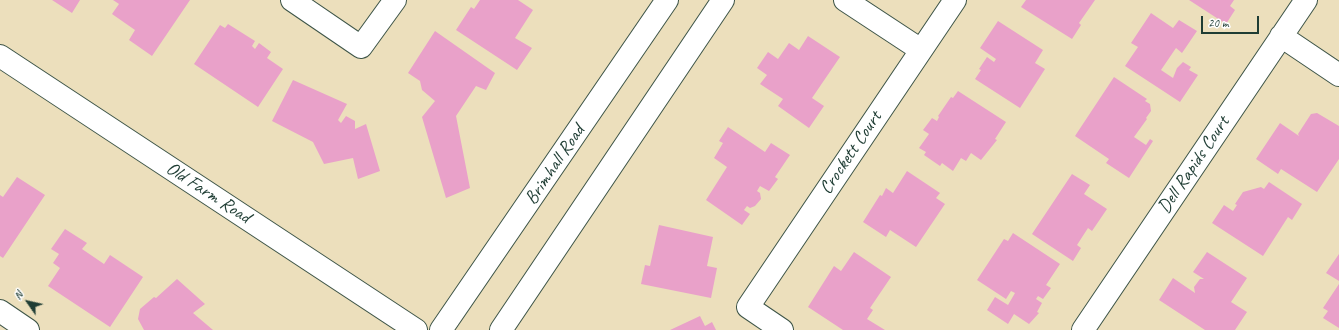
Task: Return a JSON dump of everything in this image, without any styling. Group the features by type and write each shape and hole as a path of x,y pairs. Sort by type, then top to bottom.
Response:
{"street":[{"path":"292,0 361,47 395,0"},
{"name":"Brimhall Road","path":"442,330 667,0"},
{"path":"501,330 723,0"},
{"path":"845,0 921,50"},
{"name":"Crockett Court","path":"782,330 748,306 955,0"},
{"name":"Dell Rapids Court","path":"1082,330 1306,0"},
{"path":"1281,36 1339,75"},
{"name":"Old Farm Road","path":"0,56 416,330"},
{"path":"0,311 28,330"}],"building":[{"path":"52,0 80,0 72,13"},
{"path":"113,0 190,0 152,56 129,40 135,30 112,14 119,4"},
{"path":"480,0 518,0 533,10 515,38 532,48 517,70 456,30 471,7 474,9"},
{"path":"1026,0 1095,0 1079,23 1081,25 1072,39 1021,7"},
{"path":"1189,0 1234,0 1230,6 1235,10 1226,24"},
{"path":"1151,13 1173,28 1179,20 1197,31 1182,53 1176,48 1161,70 1173,78 1177,68 1183,62 1191,67 1189,70 1198,75 1180,102 1125,66 1138,47 1131,43"},
{"path":"998,21 1043,50 1035,63 1045,69 1020,108 975,79 981,70 979,69 987,57 994,62 996,59 980,48"},
{"path":"228,24 255,41 252,46 255,49 259,43 271,52 267,58 283,69 258,107 194,64 220,25 225,28"},
{"path":"435,31 495,73 486,90 476,86 456,116 470,188 446,198 422,117 435,101 422,90 420,81 408,73"},
{"path":"808,36 840,57 812,98 824,106 809,128 778,106 783,99 760,84 767,75 757,68 768,52 778,59 789,43 799,50"},
{"path":"1114,77 1147,99 1145,101 1150,104 1151,111 1134,137 1146,145 1150,139 1153,141 1129,178 1106,163 1109,159 1075,136"},
{"path":"293,80 347,104 338,120 341,123 346,116 355,121 355,129 366,124 380,171 358,179 353,158 324,164 313,142 272,121"},
{"path":"958,91 1006,122 995,139 997,140 981,160 971,153 966,161 961,158 953,171 942,163 940,166 924,155 926,152 919,148 929,134 923,130 932,118 937,121 938,116 951,97 953,98"},
{"path":"1317,113 1339,126 1339,159 1317,192 1281,169 1278,174 1256,159 1280,123 1299,136 1298,134 1311,114"},
{"path":"728,127 765,152 771,143 790,155 775,177 778,179 769,191 760,186 757,191 760,193 761,199 755,206 750,208 747,206 744,210 750,214 742,225 706,200 727,167 714,158 723,143 719,141"},
{"path":"907,171 940,193 936,198 945,204 916,247 890,230 886,237 863,222 886,188 893,193"},
{"path":"1072,174 1090,185 1084,194 1107,209 1092,231 1088,228 1077,245 1081,248 1073,261 1032,234"},
{"path":"17,177 45,195 3,258 0,256 0,195 3,197"},
{"path":"1269,182 1302,204 1292,220 1288,217 1263,256 1212,223 1224,205 1233,211 1237,205 1235,204 1243,192 1261,187 1264,189"},
{"path":"659,225 713,237 707,266 717,268 711,298 641,284 645,265 650,266"},
{"path":"65,229 87,243 82,249 104,264 110,255 143,277 110,327 48,286 60,268 53,263 59,254 51,249"},
{"path":"1013,233 1060,264 1046,285 1051,288 1043,299 1038,296 1036,299 1042,303 1037,312 1039,313 1029,324 1014,314 1008,324 987,310 995,297 1008,305 1015,293 1011,291 1006,299 977,280 1004,239 1008,241"},
{"path":"854,252 891,277 870,308 873,310 867,319 885,330 843,330 808,307 834,266 841,271"},
{"path":"1207,252 1247,278 1231,302 1247,312 1235,330 1205,330 1159,300 1173,278 1195,293 1194,287 1200,279 1204,279 1193,272"},
{"path":"1339,254 1339,281 1326,273"},
{"path":"177,279 205,304 193,313 213,330 144,330 138,319 140,309 154,297 156,298"},
{"path":"1339,284 1339,328 1323,318 1328,311 1323,308"},
{"path":"700,316 705,326 712,322 716,330 670,330"}]}
